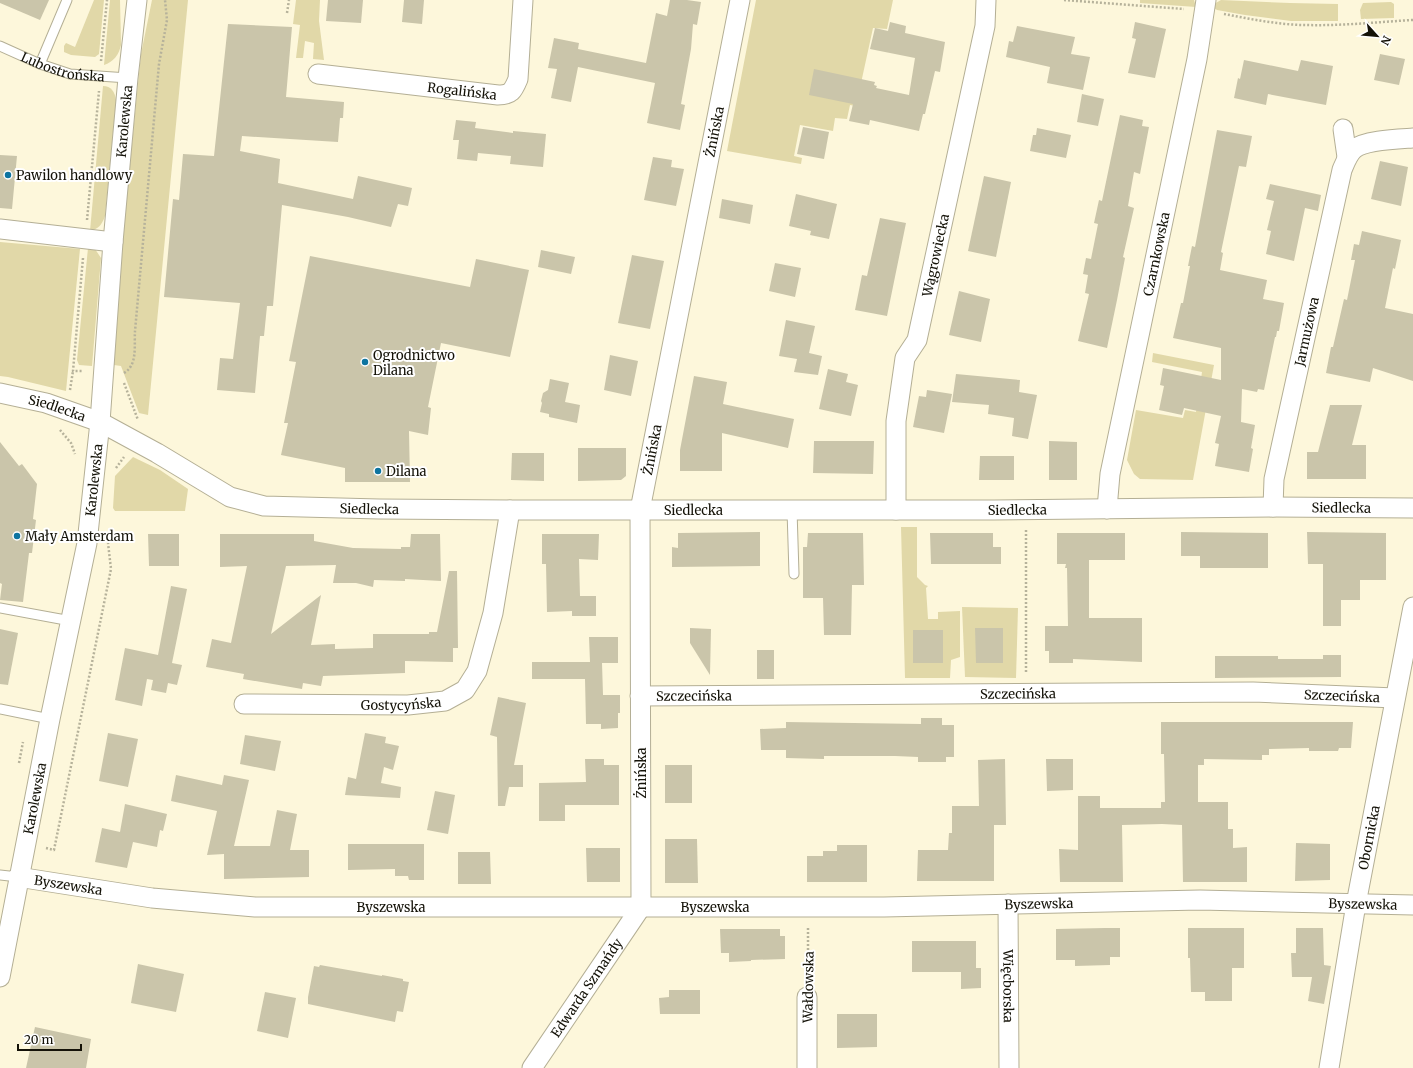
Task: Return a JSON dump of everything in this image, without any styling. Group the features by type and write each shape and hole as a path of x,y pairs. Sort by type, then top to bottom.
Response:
{"street":[{"name":"Karolewska","path":"0,977 9,876 50,719 87,543 100,422 113,242 128,78 137,0"},
{"name":"Rogalińska","path":"318,74 506,95 514,90 518,79 523,0"},
{"name":"Żnińska","path":"641,907 640,510 740,0"},
{"name":"Wągrowiecka","path":"896,510 896,421 905,358 917,340 985,26 986,0"},
{"name":"Czarnkowska","path":"1107,509 1110,474 1197,59 1205,6"},
{"name":"Jarmużowa","path":"1273,507 1274,479 1342,170 1347,157 1343,128"},
{"path":"1347,157 1355,148 1368,143 1413,138"},
{"path":"0,229 113,242"},
{"name":"Siedlecka","path":"0,393 46,403 100,422 157,453 230,497 264,506 510,510 896,510 1273,507 1413,508"},
{"name":"Gostycyńska","path":"244,704 408,706 445,702 465,690 477,671 493,613 510,510"},
{"name":"Obornicka","path":"1329,1068 1356,904 1413,607"},
{"name":"Szczecińska","path":"640,696 1254,692 1395,698"},
{"name":"Byszewska","path":"9,876 152,898 255,907 809,907 1200,900 1413,905"},
{"name":"Więcborska","path":"1008,904 1009,1068"},
{"name":"Edwarda Szmańdy","path":"532,1068 641,907"},
{"name":"Wałdowska","path":"807,997 807,1068"}],"lane":[{"path":"40,64 67,0"},
{"name":"Lubostrońska","path":"0,46 40,64 70,74 128,78"},
{"path":"792,510 794,574"},
{"path":"0,608 71,621"},
{"path":"0,709 50,719"}],"path":[{"path":"95,60 102,61 107,0"},
{"path":"121,375 129,370 134,359 135,331 159,64 167,20 165,0"},
{"path":"287,13 289,0"},
{"path":"1064,0 1205,6 1280,23 1305,25 1333,25 1413,20"},
{"path":"58,428 73,448 75,456"},
{"path":"1026,509 1026,694"},
{"name":"Wałdowska","path":"807,997 809,907"}],"shaded area":[{"path":"94,0 104,0 99,54 95,57 71,55 64,52 64,46 66,43 75,47"},
{"path":"110,0 120,0 121,45 115,58 104,65"},
{"path":"152,0 188,0 148,415 139,413 121,366 114,365 124,227 141,54"},
{"path":"296,0 320,0 319,21 324,60 313,59 314,43 305,41 303,58 296,58 300,25 293,24"},
{"path":"756,0 893,0 887,29 873,28 856,106 850,105 847,119 835,118 833,131 800,125 794,156 802,158 801,164 727,151"},
{"path":"1140,0 1194,0 1196,7 1140,3"},
{"path":"1221,0 1338,4 1338,21 1291,21 1217,10 1214,8 1214,4"},
{"path":"1391,2 1394,4 1394,18 1361,19 1360,10 1363,3"},
{"path":"103,86 112,90 115,94 116,100 105,216 103,222 99,226 90,231"},
{"path":"0,242 80,249 66,391 0,376"},
{"path":"88,248 95,249 101,258 92,366 79,365 77,360"},
{"path":"1153,353 1214,365 1193,480 1140,479 1134,474 1127,460 1136,410 1183,418 1185,410 1196,412 1202,372 1152,362"},
{"path":"133,457 160,470 188,489 185,511 115,511 113,508 115,476"},
{"path":"901,527 917,527 917,577 928,586 926,588 928,619 938,619 938,612 960,611 960,657 951,660 950,678 905,678"},
{"path":"962,607 1018,608 1016,678 965,677"}],"building":[{"path":"0,0 49,0 40,20 0,3"},
{"path":"328,0 363,0 361,23 326,21"},
{"path":"404,0 424,0 422,24 402,22"},
{"path":"670,0 701,2 697,25 693,24 691,49 681,104 685,105 680,130 647,123 655,83 578,67 571,102 551,98 557,69 548,68 554,38 579,43 578,49 646,63 656,13 667,16"},
{"path":"890,22 906,26 905,33 945,42 940,72 935,71 925,114 923,114 919,131 870,120 869,125 849,121 853,104 809,95 814,69 875,82 874,85 877,86 876,88 909,95 915,58 870,49 875,28 888,31"},
{"path":"1135,22 1166,29 1155,78 1128,73 1136,39 1132,38"},
{"path":"228,24 292,27 286,97 344,102 343,118 340,118 338,142 242,136 240,151 280,159 278,183 353,199 358,176 412,188 408,206 398,204 391,227 348,217 282,205 273,306 267,306 264,336 260,336 255,393 217,390 220,358 233,359 240,303 164,297 173,199 179,200 183,154 214,156"},
{"path":"1017,26 1075,37 1071,54 1090,57 1083,90 1047,83 1050,67 1006,57 1009,41 1013,42"},
{"path":"1380,54 1405,59 1399,85 1374,80"},
{"path":"1244,60 1298,71 1301,60 1333,66 1326,105 1268,94 1266,105 1234,98 1238,78 1240,79"},
{"path":"1082,94 1104,99 1098,126 1077,122"},
{"path":"1120,115 1143,120 1142,126 1149,127 1140,174 1134,172 1128,206 1134,208 1123,257 1125,258 1107,348 1078,341 1089,294 1085,293 1088,275 1083,274 1086,258 1091,259 1098,224 1094,223 1099,200 1102,201"},
{"path":"456,120 476,122 475,128 513,133 513,131 546,134 543,167 510,164 511,156 478,153 477,161 457,159 459,140 453,140"},
{"path":"803,127 829,132 824,159 797,154"},
{"path":"1037,128 1071,135 1066,158 1030,151 1033,135 1036,135"},
{"path":"1217,130 1252,136 1246,167 1239,166 1221,252 1223,253 1220,270 1267,280 1263,299 1284,303 1279,331 1277,331 1275,337 1264,390 1258,389 1257,392 1242,389 1241,422 1255,425 1249,472 1215,466 1219,444 1215,443 1221,416 1184,408 1182,415 1159,410 1164,386 1160,385 1163,368 1221,380 1221,348 1173,338 1181,303 1183,303 1192,246 1195,247"},
{"name":"Pawilon handlowy","path":"0,155 17,156 12,209 0,208"},
{"path":"653,157 672,160 671,167 684,169 676,206 644,200"},
{"path":"1380,161 1408,167 1401,206 1371,199"},
{"path":"984,176 1011,182 996,257 968,251"},
{"path":"1270,184 1321,195 1318,211 1305,208 1294,261 1266,254 1271,231 1267,230 1274,201 1266,199"},
{"path":"796,194 837,204 829,239 810,235 811,231 789,226"},
{"path":"722,199 753,205 750,224 719,218"},
{"path":"880,218 906,223 887,316 855,310 862,275 867,276"},
{"path":"1362,231 1401,240 1395,269 1393,268 1385,308 1413,314 1413,381 1373,368 1370,382 1326,373 1331,347 1333,347 1344,299 1347,300 1355,260 1351,260 1354,244 1359,245"},
{"path":"541,250 575,257 571,274 538,267"},
{"path":"632,255 664,261 650,329 618,323"},
{"name":"Ogrodnictwo Dilana","path":"310,256 470,287 476,259 529,270 510,357 441,343 428,407 431,408 428,435 409,431 410,482 345,482 345,468 281,455 288,423 284,423 296,362 289,361"},
{"path":"775,263 801,268 795,297 769,291"},
{"path":"959,291 990,299 981,342 949,335"},
{"path":"786,320 815,326 809,353 822,356 818,375 794,372 797,359 779,356"},
{"path":"610,355 638,361 631,396 604,390"},
{"path":"828,369 848,374 846,382 858,385 851,416 819,409"},
{"path":"956,374 1020,380 1019,392 1037,395 1028,439 1012,436 1014,418 988,414 989,405 952,402"},
{"path":"694,376 727,382 723,404 794,419 788,448 722,433 722,471 680,471 680,450"},
{"path":"550,379 569,383 565,402 580,405 577,423 549,417 549,414 540,412 543,393 548,390"},
{"path":"927,390 952,394 944,433 913,427 919,396 926,397"},
{"path":"1330,405 1362,405 1352,445 1366,445 1366,479 1307,479 1307,452 1318,452"},
{"path":"814,441 874,441 873,474 813,473"},
{"path":"1049,441 1077,442 1077,480 1049,480"},
{"name":"Mały Amsterdam","path":"0,442 19,466 22,464 37,484 33,519 36,520 32,553 29,553 23,602 0,600 2,584 0,583"},
{"path":"578,448 626,448 626,476 621,480 578,481"},
{"path":"512,453 544,453 544,481 511,480"},
{"path":"980,456 1014,456 1014,480 979,480"},
{"path":"760,532 760,566 672,567 672,547 678,548 678,533"},
{"path":"1181,532 1268,533 1268,568 1200,568 1200,556 1181,556"},
{"path":"1307,532 1386,533 1386,580 1360,580 1360,600 1341,600 1341,626 1323,626 1323,564 1308,564"},
{"path":"808,533 863,533 864,585 852,585 851,635 824,635 823,598 803,598 803,547 807,547"},
{"path":"930,533 993,533 993,547 1001,547 1001,564 931,564"},
{"path":"1057,533 1125,533 1125,560 1089,560 1089,618 1142,618 1142,662 1073,659 1073,663 1049,663 1049,651 1045,651 1045,626 1068,626 1067,568 1065,568 1066,564 1057,564"},
{"path":"148,534 179,534 179,566 149,566"},
{"path":"220,534 314,534 314,541 353,548 401,549 401,547 410,547 411,534 440,534 441,581 405,579 405,581 374,580 373,587 356,583 333,583 336,565 286,566 271,634 321,595 311,645 335,644 335,649 373,648 373,634 429,634 429,632 437,632 449,571 457,571 458,648 453,648 453,662 405,661 405,673 323,676 321,686 303,683 302,689 243,679 244,674 206,667 212,639 231,643 247,566 220,567"},
{"path":"542,534 599,534 598,560 579,559 580,596 596,596 596,616 572,616 572,611 547,612 546,564 542,564"},
{"path":"171,586 187,589 172,663 182,665 177,685 168,683 166,693 151,690 153,680 147,679 142,706 115,700 125,648 158,655"},
{"path":"690,628 711,629 710,675 690,643"},
{"path":"975,628 1003,628 1003,663 976,663"},
{"path":"0,629 18,633 8,685 0,684"},
{"path":"913,630 943,630 943,663 913,663"},
{"path":"589,637 618,637 618,663 602,663 603,695 620,695 618,728 601,729 601,724 586,724 585,679 532,679 532,662 590,662"},
{"path":"757,650 774,650 774,679 757,679"},
{"path":"1323,655 1341,655 1341,677 1215,678 1215,656 1278,656 1278,659 1323,659"},
{"path":"498,697 526,703 514,765 523,765 523,787 509,787 505,806 498,806 497,737 490,735"},
{"path":"921,718 942,718 942,725 954,725 954,757 946,757 946,762 918,762 918,757 895,756 824,756 824,759 786,758 786,750 761,750 760,729 786,728 786,722 921,724"},
{"path":"1161,722 1353,722 1351,748 1339,748 1338,751 1309,751 1309,748 1269,749 1269,755 1262,755 1262,760 1204,759 1204,765 1198,765 1198,802 1228,802 1228,829 1233,829 1233,848 1247,847 1247,882 1183,882 1182,825 1162,824 1122,825 1123,882 1060,882 1059,849 1078,850 1078,796 1100,796 1100,808 1161,808 1161,802 1165,802 1164,754 1161,754"},
{"path":"108,733 138,739 128,787 99,781"},
{"path":"365,733 386,737 385,743 399,746 393,770 384,767 381,783 401,787 400,798 345,795 348,777 356,779"},
{"path":"245,735 281,741 275,771 240,764"},
{"path":"585,759 604,759 604,765 619,765 619,805 565,805 565,821 539,821 539,783 586,782"},
{"path":"1005,759 1006,825 994,825 994,881 917,881 918,850 948,850 949,833 952,833 952,806 979,806 978,760"},
{"path":"1046,759 1073,759 1073,790 1047,791"},
{"path":"665,765 692,765 692,803 665,803"},
{"path":"176,775 222,785 224,775 249,780 234,846 270,846 277,810 297,814 290,850 309,850 309,877 224,879 224,854 207,855 217,811 171,801"},
{"path":"435,791 455,795 448,834 427,830"},
{"path":"125,804 167,814 163,831 160,830 157,847 133,842 127,868 95,862 102,828 120,832"},
{"path":"665,839 697,839 698,883 665,883"},
{"path":"1296,843 1330,844 1330,880 1295,881"},
{"path":"348,844 424,844 424,880 409,880 408,876 395,876 395,869 348,870"},
{"path":"837,845 867,845 867,882 807,882 807,856 823,856 823,851 837,851"},
{"path":"586,848 620,848 620,882 587,882"},
{"path":"458,852 490,852 491,884 458,884"},
{"path":"1120,928 1120,957 1110,957 1110,965 1075,966 1075,960 1056,960 1056,929"},
{"path":"1188,928 1244,928 1244,968 1232,968 1232,1001 1205,1001 1205,992 1191,992 1190,958 1188,958"},
{"path":"1296,928 1323,928 1324,965 1331,966 1324,1004 1308,1001 1312,977 1292,977 1291,953 1296,953"},
{"path":"720,929 780,929 780,936 785,936 785,959 729,962 729,953 721,953"},
{"path":"912,941 976,941 976,968 981,968 981,988 961,989 961,972 912,972"},
{"path":"138,964 184,974 176,1012 131,1003"},
{"path":"320,965 403,979 403,981 409,982 403,1012 397,1011 395,1022 308,1004 314,966 319,967"},
{"path":"669,990 700,990 700,1014 660,1014 659,998 669,997"},
{"path":"265,992 296,998 288,1038 257,1031"},
{"path":"837,1014 877,1014 877,1047 837,1048"},
{"path":"35,1027 91,1039 86,1068 26,1068"}],"place":[{"name":"Pawilon handlowy","path":"8,175"},
{"name":"Ogrodnictwo Dilana","path":"365,362"},
{"name":"Dilana","path":"378,471"},
{"name":"Mały Amsterdam","path":"17,536"}]}
